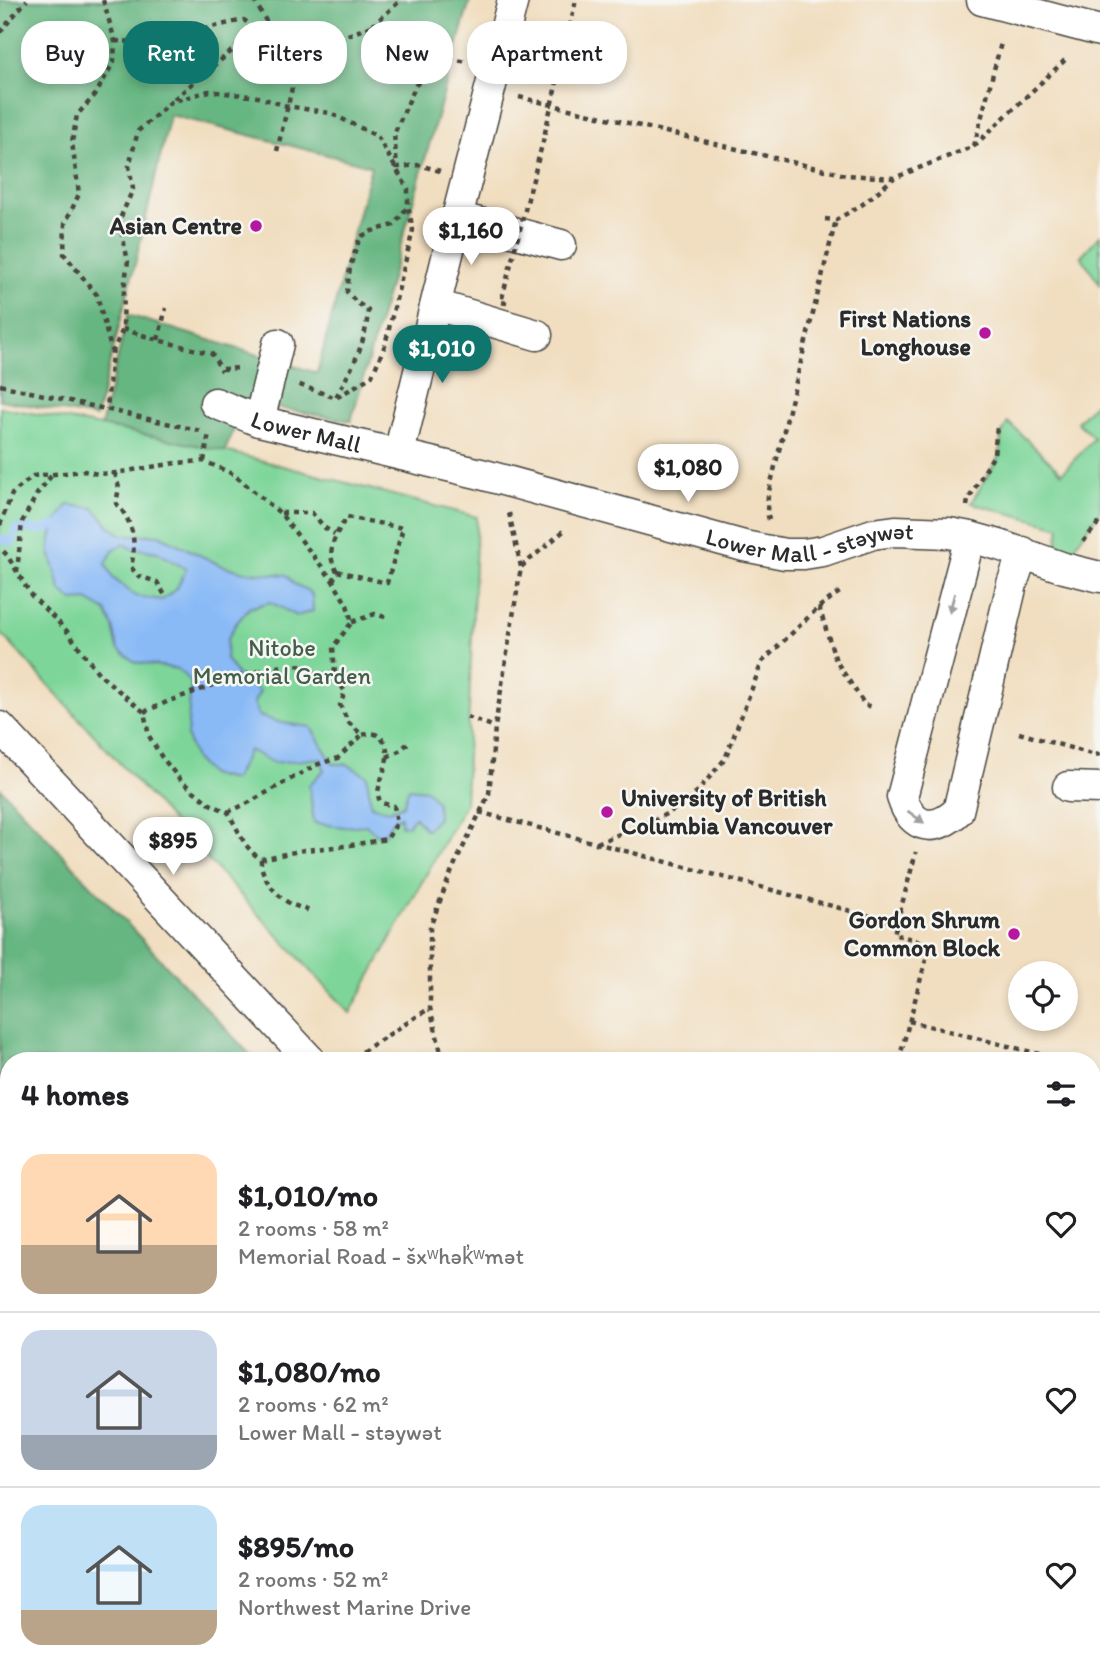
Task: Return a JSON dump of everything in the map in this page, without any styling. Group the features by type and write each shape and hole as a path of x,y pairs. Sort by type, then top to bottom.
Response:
{"street":[{"path":"399,453 444,308 457,216 513,0"},
{"path":"982,0 1100,31"},
{"path":"457,216 561,245"},
{"path":"444,308 537,335"},
{"path":"259,421 278,344"},
{"name":"Lower Mall","path":"215,403 259,421 399,453"},
{"name":"Lower Mall - stəywət","path":"399,453 744,546 785,554 823,551 873,534 895,531 949,533 1023,552 1064,568 1100,577"},
{"path":"970,537 902,797 905,809 913,818 925,824 935,825 947,821 958,811 1012,584 1023,552"},
{"path":"0,727 303,1052"},
{"path":"1068,786 1100,788"}],"path":[{"path":"0,32 27,0"},
{"path":"103,0 115,41 114,61 96,93 77,115 72,142 79,194 65,224 64,254 97,295 112,353 107,410"},
{"path":"254,0 267,21"},
{"path":"378,21 401,0"},
{"path":"507,303 501,302 576,0"},
{"path":"115,41 141,42 233,22"},
{"path":"974,146 1001,43"},
{"path":"112,353 123,329 128,261 119,221 133,189 129,166 138,131 233,50"},
{"path":"825,219 836,220 863,204 894,178 974,146 1065,60"},
{"path":"277,151 293,84"},
{"path":"397,167 394,134 417,84"},
{"path":"171,102 209,91 258,97 288,106 330,113 377,136 397,167 408,189 413,230 385,345 372,376 336,398"},
{"path":"507,94 846,175 894,178"},
{"path":"397,167 419,165 445,172"},
{"path":"336,398 357,357 367,330 368,310 347,292 350,268 360,237 394,225 408,206"},
{"path":"769,523 768,495 836,220"},
{"path":"158,340 166,308"},
{"path":"123,329 212,354 222,369 204,461"},
{"path":"222,369 237,368 271,374 336,398"},
{"path":"0,386 209,432"},
{"path":"967,506 994,455 996,427"},
{"path":"0,526 12,494 33,476 84,471 115,473 204,461 233,474 280,513 333,581 347,605 352,622"},
{"path":"115,473 119,488 116,503 127,515 132,531 135,551 131,566 138,576 158,582 166,597"},
{"path":"17,573 22,522 37,494 52,474"},
{"path":"441,1052 430,1008 430,927 452,870 489,794 495,727 521,567 509,512"},
{"path":"280,513 312,513 325,528 335,534"},
{"path":"347,517 403,528 387,583 338,571 332,564 335,534 347,517"},
{"path":"1080,546 1100,521"},
{"path":"521,567 569,526"},
{"path":"0,548 31,595 66,630 99,674 144,712 149,736 181,781 210,804 228,812 245,844 261,859 304,850 387,839 397,823 394,806 381,803 378,795 387,746 379,735 362,735 338,758 316,765 228,812"},
{"path":"333,581 338,571"},
{"path":"596,843 657,819 689,801 724,758 762,662 819,607 841,591"},
{"path":"819,607 836,661 865,705 873,707"},
{"path":"362,735 348,722 340,705 345,692 335,675 333,648 352,622 374,614 388,618"},
{"path":"144,712 242,676 275,667 303,665 316,674 335,675"},
{"path":"467,717 495,727"},
{"path":"1019,733 1095,755 1100,754"},
{"path":"387,757 401,750 409,742"},
{"path":"479,812 896,923"},
{"path":"261,859 265,878 276,893 288,902 312,912"},
{"path":"362,1052 430,1008"},
{"path":"909,1021 1031,1052"}],"green space":[{"path":"0,0 470,0 453,60 453,21 361,21 361,84 446,84 351,421 245,402 225,451 101,426 128,315 317,373 371,166 170,115 96,417 0,400"},
{"path":"1100,235 1100,284 1081,256"},
{"path":"1100,398 1100,511 1073,549 1057,544 1060,527 971,503 1000,455 1001,435 1008,422 1062,473 1094,438 1077,422"},
{"name":"Nitobe Memorial Garden","path":"0,407 206,446 477,517 465,804 350,1013 0,632"},
{"path":"0,788 248,1052 0,1052"}],"water":[{"path":"68,505 94,508 109,526 122,535 159,535 220,565 245,572 287,575 294,584 307,590 312,595 313,611 297,616 270,602 249,608 227,640 226,659 239,677 260,691 254,702 259,716 311,727 333,764 347,764 367,776 371,806 389,811 403,805 409,788 427,790 437,803 438,818 426,830 415,817 408,825 401,826 401,816 392,821 385,834 378,835 366,825 343,827 314,823 309,785 324,770 321,758 274,763 249,750 234,780 210,775 195,759 187,737 191,682 178,669 135,662 118,649 106,611 87,600 73,601 61,591 49,549 54,525","holes":["124,544 131,548 157,552 186,569 177,588 162,600 136,596 113,578 106,564 113,550"]}],"waterway":[{"path":"0,539 12,542 16,529 46,530 54,525"}],"place":[{"name":"Asian Centre","path":"256,226"},
{"name":"First Nations Longhouse","path":"985,333"},
{"name":"University of British Columbia Vancouver","path":"607,812"},
{"name":"Gordon Shrum Common Block","path":"1014,934"}]}
